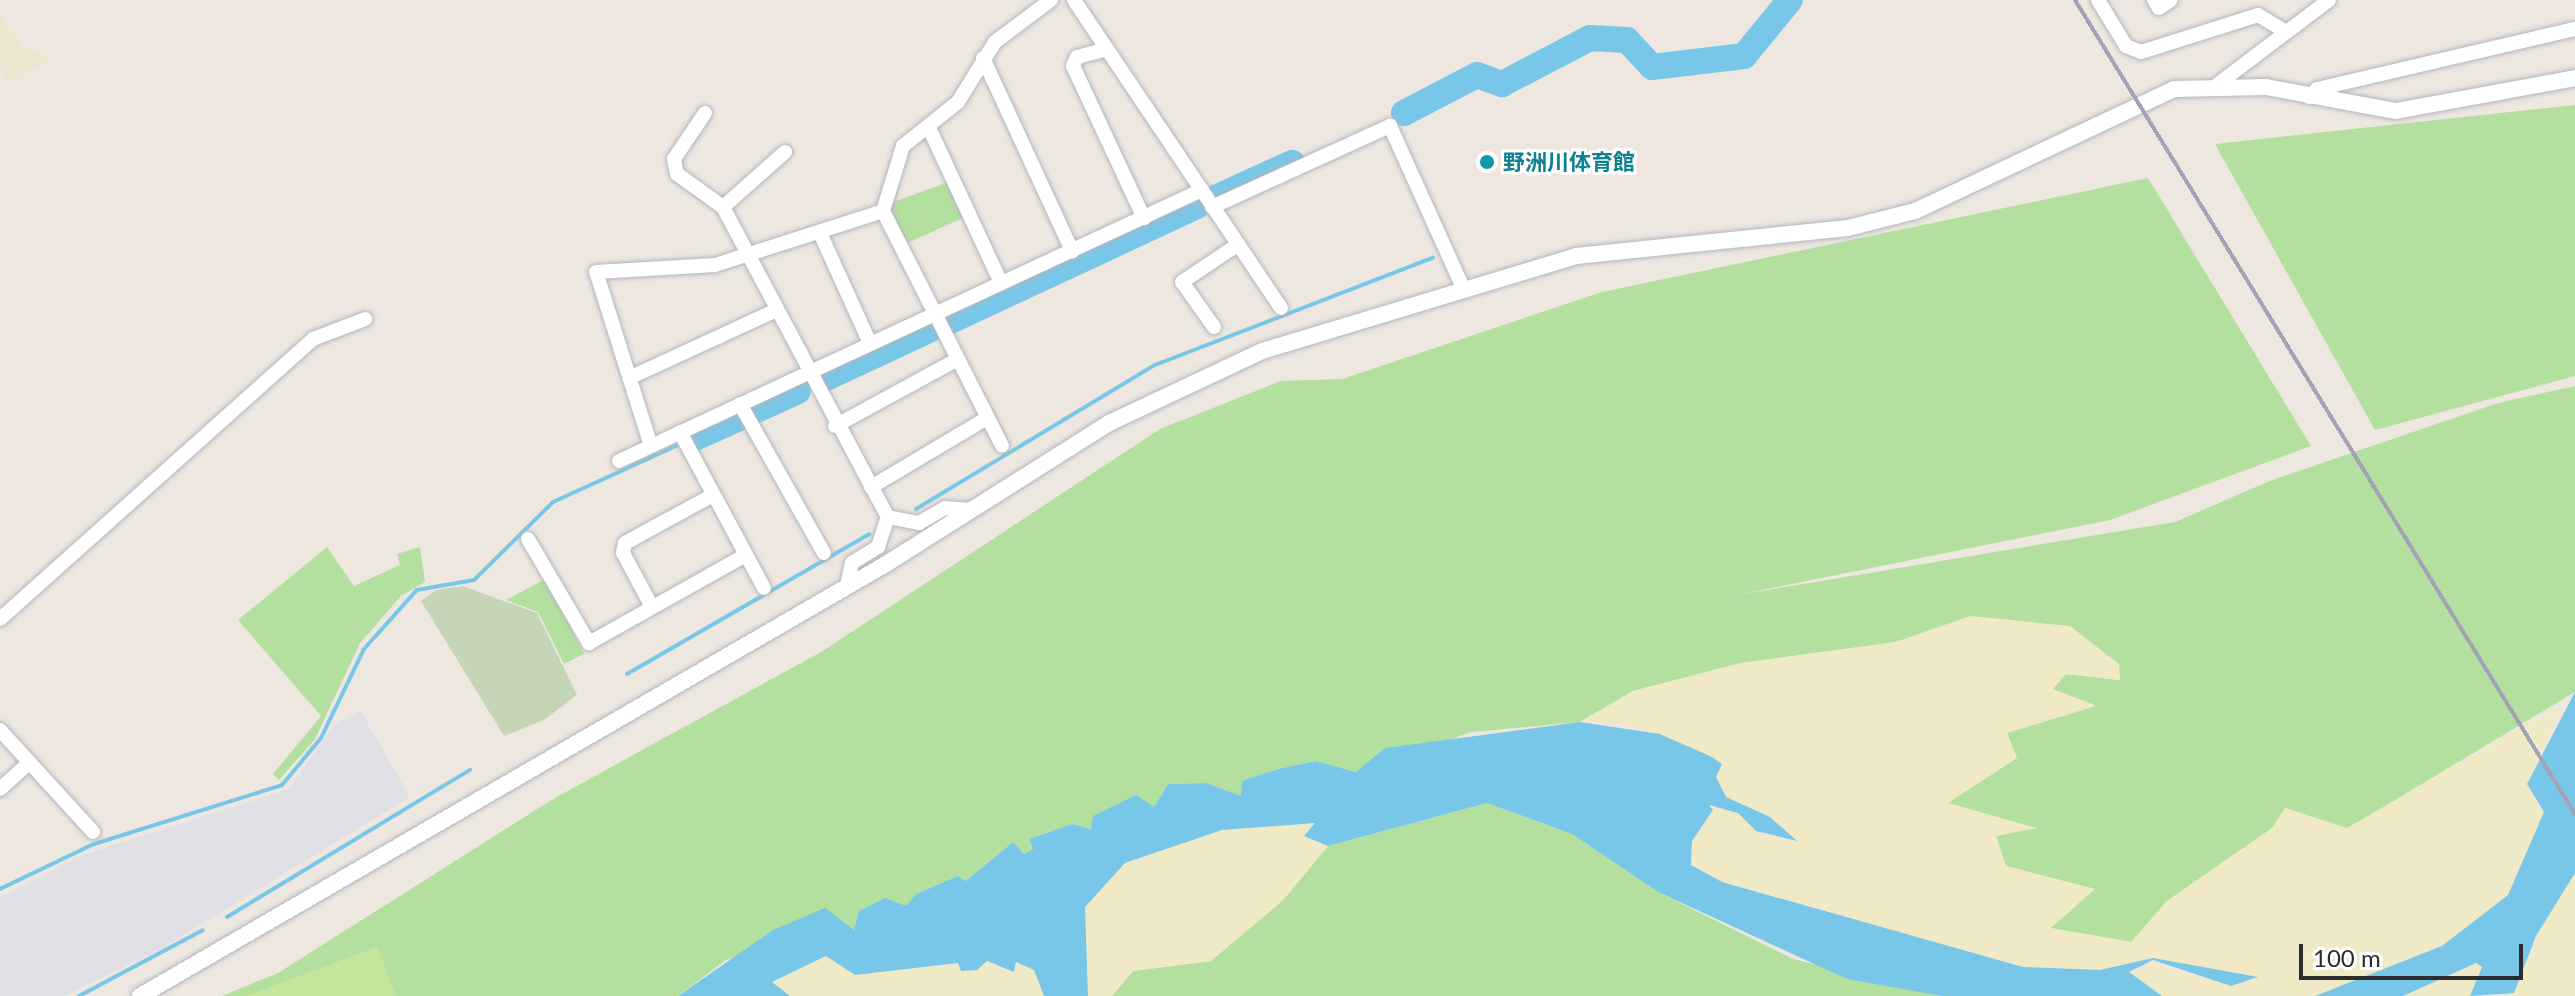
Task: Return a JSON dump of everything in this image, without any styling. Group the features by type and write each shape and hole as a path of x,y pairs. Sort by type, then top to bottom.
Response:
{"street":[{"path":"1002,446 954,361 883,211 903,146 930,130 983,58 1051,0"},
{"path":"1074,0 1281,308"},
{"path":"2098,0 2126,46 2141,52 2258,15 2285,31"},
{"path":"2154,0 2159,8 2171,0"},
{"path":"2218,84 2329,0"},
{"path":"2309,97 2332,86 2575,29"},
{"path":"1107,49 1077,57 1073,66 1144,218"},
{"path":"983,58 1072,251"},
{"path":"140,996 847,586 1178,385 1463,288 1617,248 1848,228 1915,211 2129,107 2218,84 2396,111 2575,78"},
{"path":"705,113 674,159 677,174 723,207 752,257 805,373 888,517 878,547 852,563 847,586"},
{"path":"1212,207 1390,126 1463,288"},
{"path":"930,130 1001,283"},
{"path":"723,207 785,152"},
{"path":"619,461 1202,190"},
{"path":"651,446 596,272 752,257 883,211"},
{"path":"820,233 870,343"},
{"path":"1214,327 1182,282 1237,245"},
{"path":"629,378 775,311"},
{"path":"0,619 313,339 365,319"},
{"path":"835,426 954,361"},
{"path":"740,404 824,553"},
{"path":"871,487 987,418"},
{"path":"680,432 764,588"},
{"path":"652,607 623,553 625,543 713,495"},
{"path":"888,517 919,523 945,508 972,510"},
{"path":"528,539 580,638 589,643 746,555"},
{"path":"0,730 93,832"},
{"path":"0,789 29,763"}],"shaded area":[{"path":"0,15 24,47 51,57 11,84 0,68"},
{"path":"360,710 410,797 159,950 63,996 0,996 0,897 80,856 289,789 332,727"}],"green space":[{"path":"2575,105 2575,376 2375,430 2215,144"},
{"path":"2148,178 2311,446 2110,520 1737,595 2175,522 2272,480 2498,403 2575,386 2575,692 2347,829 2285,808 2273,828 2167,901 2132,942 2050,928 2094,889 2006,866 1996,836 2034,828 1947,803 2017,758 2006,733 2095,705 2052,689 2066,674 2119,680 1971,616 1896,642 1741,663 1633,691 1580,722 1472,732 1356,772 1316,761 1278,769 1241,796 1206,783 1168,784 1154,807 1147,809 1137,795 1091,829 1072,824 1029,839 1033,849 1024,854 1013,842 966,881 958,876 916,894 906,906 854,930 726,960 678,996 222,996 278,973 553,799 821,652 1160,429 1281,381 1342,379 1602,292"},
{"path":"949,182 965,217 903,245 888,210 893,202"},
{"path":"327,547 354,586 400,565 397,554 420,547 425,582 401,596 360,643 315,739 279,780 273,774 321,716 238,620"},
{"path":"545,579 584,654 564,664 538,612 506,600"},
{"path":"463,586 537,613 577,695 544,720 504,736 421,601 436,590"},
{"path":"1487,803 1572,834 1658,892 1793,959 1942,996 1112,996 1133,971 1211,961 1284,899 1328,846"},
{"path":"377,947 396,996 246,996"}],"sand":[{"path":"1971,616 2070,626 2119,664 2120,680 2066,674 2053,689 2096,706 2007,733 2017,758 1948,803 2037,828 1996,836 2006,866 2095,889 2051,928 2131,942 2167,901 2272,828 2285,808 2347,828 2563,704 2527,784 2544,812 2527,859 2508,895 2442,946 2315,996 2162,996 2129,973 2153,960 2162,967 2231,986 2256,978 2153,958 2100,970 2023,967 1722,882 1691,866 1692,841 1713,810 1708,805 1738,813 1756,831 1789,841 1788,833 1725,797 1716,777 1674,740 1623,724 1580,722 1633,691 1741,663 1896,642"},
{"path":"1317,823 1304,836 1328,846 1284,899 1211,961 1133,971 1112,996 1088,996 1085,907 1124,863 1222,830"},
{"path":"2575,873 2575,996 2510,996 2522,963 2536,949 2536,936"},
{"path":"826,956 931,967 987,961 1013,972 1015,962 1034,970 1044,996 790,996 771,983"},
{"path":"2476,963 2482,967 2470,996 2403,996"}],"water":[{"path":"2575,692 2575,873 2536,936 2514,993 2470,996 2482,967 2476,963 2403,996 2315,996 2442,946 2508,895 2544,812 2527,784"},
{"path":"1580,722 1660,734 1712,757 1722,764 1716,777 1726,797 1770,817 1797,841 1756,831 1738,813 1709,805 1713,810 1692,841 1691,865 1722,882 2023,967 2100,970 2153,958 2258,977 2231,986 2153,960 2129,972 2162,996 1942,996 1847,979 1658,892 1572,834 1487,803 1328,846 1304,836 1315,823 1222,830 1125,863 1085,907 1088,996 1044,996 1034,970 1016,962 1014,972 987,961 977,970 961,971 958,963 855,975 826,956 772,982 790,996 678,996 773,930 825,908 854,930 859,911 885,898 906,906 916,894 958,876 966,881 1013,842 1024,854 1033,849 1029,839 1072,824 1091,829 1093,816 1136,795 1154,807 1168,784 1206,783 1241,796 1242,781 1278,769 1316,761 1356,772 1385,748"}],"waterway":[{"path":"1404,113 1477,75 1502,84 1590,38 1627,40 1652,67 1744,56 1790,0"},
{"path":"1215,198 1292,163"},
{"path":"944,324 1197,206"},
{"path":"916,509 1155,365 1433,258"},
{"path":"824,379 929,330"},
{"path":"754,411 798,391"},
{"path":"693,439 739,418"},
{"path":"0,889 94,844 282,785 321,738 364,649 417,590 474,580 553,502 676,446"},
{"path":"627,674 869,534"},
{"path":"227,917 470,770"},
{"path":"79,996 203,930"}],"railway":[{"path":"2075,0 2575,814"}],"place":[{"name":"野洲川体育館","path":"1487,162"}]}
